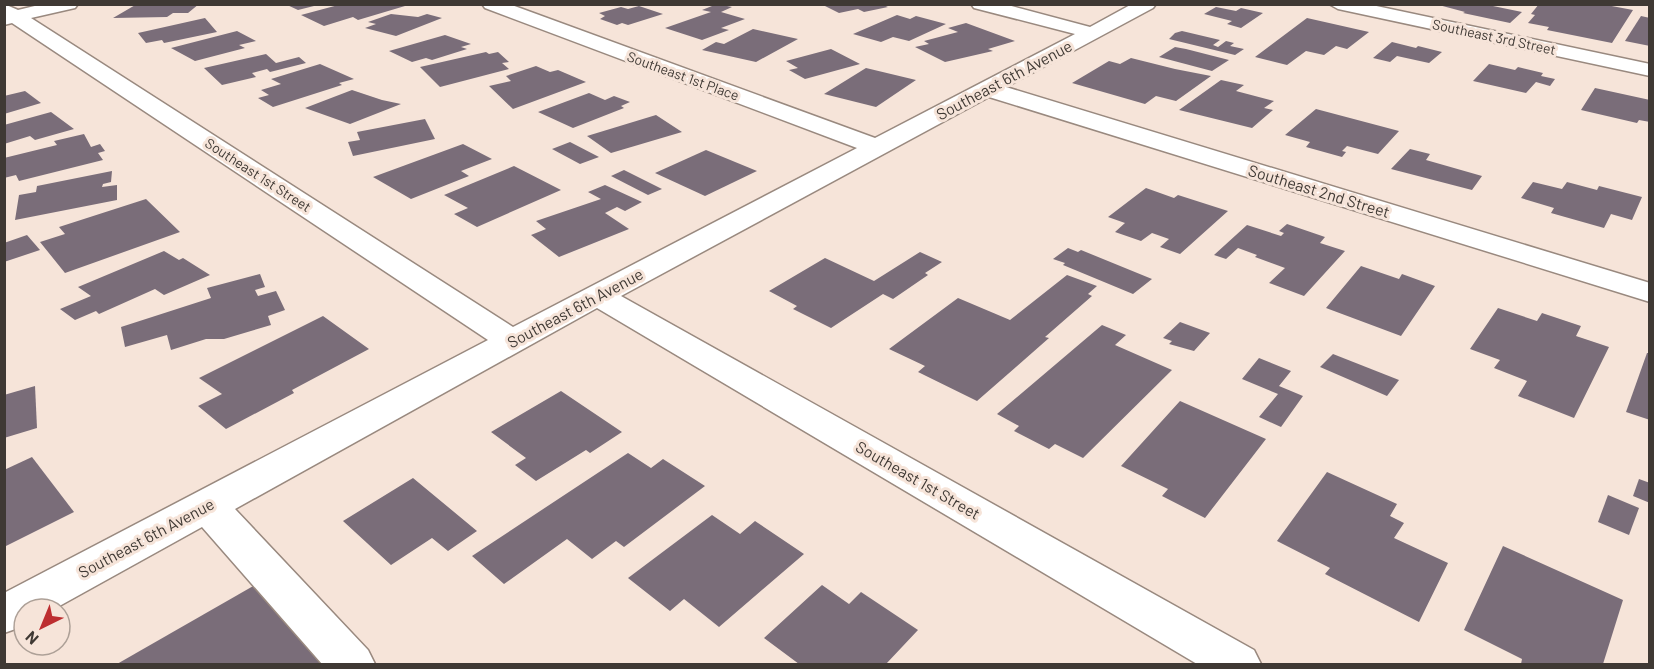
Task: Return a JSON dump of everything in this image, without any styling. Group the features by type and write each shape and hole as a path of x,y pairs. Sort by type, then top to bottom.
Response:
{"street":[{"path":"8,15 69,4"},
{"name":"Southeast 1st Place","path":"491,4 876,147"},
{"path":"981,4 1092,33"},
{"name":"Southeast 6th Avenue","path":"4,615 512,341 1147,4"},
{"name":"Southeast 3rd Street","path":"1338,4 1650,70"},
{"name":"Southeast 1st Street","path":"8,15 512,341"},
{"name":"Southeast 2nd Street","path":"988,89 1650,293"},
{"name":"Southeast 1st Street","path":"599,296 1237,664"},
{"path":"207,505 351,664"}],"building":[{"path":"137,4 199,4 188,13 173,13 167,17 113,18"},
{"path":"285,4 317,4 318,5 298,10"},
{"path":"342,4 401,4 405,6 358,20 353,17 324,26 301,15"},
{"path":"717,4 732,7 721,12 745,19 721,28 729,30 702,40 665,28 711,12 702,10"},
{"path":"821,4 881,4 888,7 864,12 858,9 839,13"},
{"path":"1435,4 1495,4 1493,6 1522,12 1510,23 1463,13 1465,12"},
{"path":"1539,4 1601,4 1633,10 1612,43 1547,30 1549,27 1528,23 1535,15 1531,14"},
{"path":"639,6 663,14 628,25 622,23 617,25 600,19 605,16 599,13 621,7 628,9"},
{"path":"1216,7 1236,11 1241,8 1263,13 1241,28 1227,24 1232,21 1204,14"},
{"path":"391,14 418,17 427,14 442,18 396,36 365,28 376,24 368,22"},
{"path":"897,15 910,19 916,16 946,24 909,41 893,37 881,42 853,34"},
{"path":"1641,16 1650,18 1650,46 1625,41"},
{"path":"205,18 217,32 164,43 162,40 146,43 138,33"},
{"path":"1307,18 1369,32 1347,49 1336,46 1324,55 1306,51 1287,65 1255,57"},
{"path":"966,23 1015,41 988,49 993,51 945,62 915,47 929,44 924,41 958,32 948,28"},
{"path":"753,29 798,39 756,62 702,50 716,42 724,44"},
{"path":"237,31 256,41 239,45 245,48 195,61 171,48"},
{"path":"1182,31 1220,40 1213,45 1218,47 1226,41 1234,43 1230,46 1244,49 1235,55 1169,39 1175,33"},
{"path":"445,35 471,44 461,47 467,49 432,60 426,58 412,62 389,51"},
{"path":"1392,42 1442,52 1429,63 1397,56 1390,62 1373,58"},
{"path":"1175,47 1229,60 1212,71 1159,57"},
{"path":"831,49 860,64 805,79 789,70 798,68 786,61"},
{"path":"486,52 489,54 498,52 509,62 502,63 509,69 440,87 420,67"},
{"path":"266,54 276,63 299,57 306,63 270,72 267,69 252,73 256,77 222,85 204,68"},
{"path":"1131,58 1211,76 1176,101 1156,96 1145,104 1072,83 1109,61 1120,64"},
{"path":"320,64 354,79 273,107 258,98 269,95 261,90 281,84 271,79"},
{"path":"1489,64 1515,70 1518,67 1543,73 1541,76 1555,79 1550,86 1536,82 1526,93 1473,81"},
{"path":"536,66 550,72 558,70 586,82 513,109 489,86 511,81 506,76"},
{"path":"866,68 916,80 876,107 824,94"},
{"path":"1221,80 1244,85 1236,91 1274,101 1264,108 1273,110 1252,128 1179,110"},
{"path":"1595,88 1650,100 1650,122 1639,120 1637,123 1581,110"},
{"path":"352,90 401,104 350,124 305,108"},
{"path":"25,91 41,103 4,114 4,96"},
{"path":"589,93 605,100 614,96 630,102 621,106 624,108 573,128 538,112"},
{"path":"1316,109 1399,131 1378,154 1347,146 1342,151 1346,152 1342,157 1306,147 1310,142 1285,135"},
{"path":"51,112 74,129 35,140 30,136 4,144 4,125"},
{"path":"656,115 682,132 611,153 587,136"},
{"path":"425,119 435,139 353,156 348,142 360,140 357,132"},
{"path":"84,134 91,147 100,144 105,151 98,153 103,160 19,181 16,175 4,178 4,158 57,145 54,141"},
{"path":"570,142 599,157 580,164 552,149"},
{"path":"463,144 492,159 461,171 469,176 411,199 373,177"},
{"path":"1410,149 1430,154 1426,160 1482,176 1472,190 1391,169"},
{"path":"706,150 757,171 705,196 655,173"},
{"path":"514,166 561,190 477,227 454,214 468,208 444,195"},
{"path":"624,170 662,189 648,195 611,176"},
{"path":"112,171 111,182 103,184 102,187 117,185 117,200 15,220 19,195 36,192 37,186"},
{"path":"1533,182 1562,189 1567,182 1597,190 1599,186 1642,197 1632,220 1611,214 1604,228 1551,213 1554,208 1521,198"},
{"path":"605,185 642,202 625,211 617,207 605,213 629,229 559,257 531,235 546,229 536,221 601,199 588,192"},
{"path":"1146,188 1174,198 1178,195 1228,211 1180,254 1160,247 1169,239 1152,233 1141,241 1115,232 1125,223 1108,217"},
{"path":"146,199 180,232 65,273 40,242 65,234 59,227"},
{"path":"1287,224 1325,237 1320,243 1345,251 1304,296 1269,283 1285,268 1255,257 1257,255 1238,248 1226,259 1214,255 1247,225 1281,236 1284,233 1279,231"},
{"path":"27,235 40,250 4,262 4,243"},
{"path":"1068,248 1078,252 1081,250 1152,279 1133,294 1053,259"},
{"path":"164,251 179,260 183,258 210,275 164,295 155,289 99,314 96,311 75,320 60,309 91,296 78,287"},
{"path":"920,252 942,262 925,273 928,275 893,299 883,294 831,328 793,309 797,306 769,291 825,258 874,281"},
{"path":"1361,266 1399,279 1402,274 1435,286 1401,336 1326,308"},
{"path":"260,274 265,287 255,290 258,296 276,291 285,310 268,316 271,325 224,339 206,339 171,350 167,335 125,347 121,327 211,298 207,288"},
{"path":"1067,275 1097,286 1088,294 1092,296 1045,337 1049,338 977,401 918,372 925,366 889,349 958,298 1010,320"},
{"path":"1498,308 1537,321 1542,313 1581,326 1576,336 1609,347 1574,418 1518,396 1527,381 1494,368 1500,360 1470,349"},
{"path":"323,316 369,349 292,390 294,393 226,429 198,406 222,394 199,378"},
{"path":"1180,322 1210,333 1194,351 1169,344 1172,341 1163,338"},
{"path":"1102,325 1126,335 1115,345 1172,370 1083,458 1055,444 1049,449 1014,431 1019,426 997,414"},
{"path":"1647,353 1650,353 1650,420 1626,412"},
{"path":"1333,354 1399,380 1387,396 1320,367"},
{"path":"1259,358 1291,371 1279,386 1303,396 1281,427 1259,417 1278,394 1242,379"},
{"path":"35,386 37,428 4,438 4,395"},
{"path":"561,391 622,432 590,453 586,450 536,481 515,465 526,458 491,432"},
{"path":"1180,401 1266,439 1205,518 1162,496 1168,489 1121,466"},
{"path":"628,453 651,468 663,459 705,486 624,547 616,541 592,559 567,539 504,584 472,556"},
{"path":"32,457 74,512 4,547 4,470"},
{"path":"1327,472 1397,504 1390,516 1404,523 1394,538 1448,563 1419,622 1325,574 1330,568 1277,541"},
{"path":"413,478 477,531 448,551 432,538 391,565 343,521"},
{"path":"1639,479 1650,483 1650,503 1633,496"},
{"path":"1608,495 1639,508 1629,535 1598,522"},
{"path":"712,515 740,534 755,521 804,554 719,627 684,599 670,611 628,578"},
{"path":"1503,546 1623,600 1603,664 1521,664 1522,659 1464,630"},
{"path":"255,585 330,664 117,664"},
{"path":"822,585 849,604 861,592 918,630 886,664 799,664 764,638"}]}
